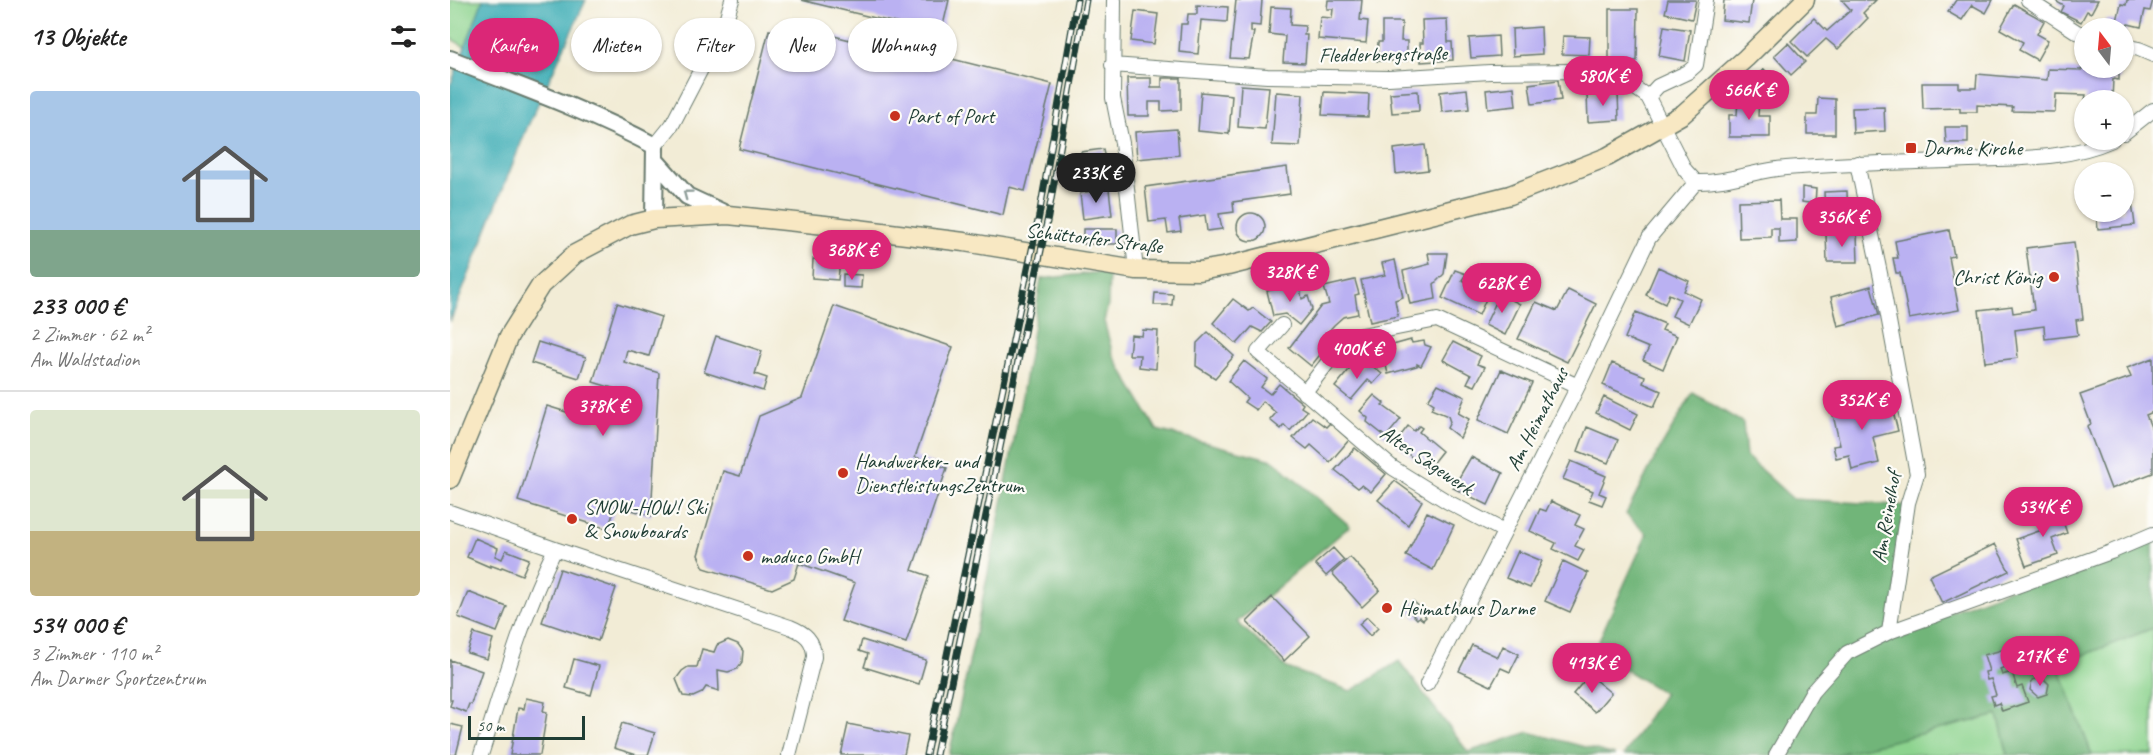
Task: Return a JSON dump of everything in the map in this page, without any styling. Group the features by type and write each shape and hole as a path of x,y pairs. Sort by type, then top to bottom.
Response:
{"main road":[{"name":"Schüttorfer Straße","path":"450,479 509,336 541,285 575,254 630,225 654,219 728,215 964,242 1136,270 1199,271 1228,266 1510,195 1607,158 1683,114 1746,58 1805,0"}],"street":[{"path":"654,219 655,153 725,23 732,0"},
{"path":"1114,0 1113,99 1123,154 1136,270"},
{"path":"1706,0 1696,65 1688,72 1658,86 1648,97 1685,170 1696,183 1713,183 1774,168 2049,157 2085,150"},
{"path":"2028,0 2074,30"},
{"path":"2134,48 2153,55"},
{"path":"450,59 623,129 655,153 687,196 728,215"},
{"name":"Fledderbergstraße","path":"1112,65 1267,76 1389,78 1490,72 1607,73 1625,81 1648,97"},
{"path":"2134,125 2153,110"},
{"name":"Am Reinelhof","path":"1857,163 1882,283 1917,474 1908,503 1889,632"},
{"name":"Am Heimathaus","path":"1427,684 1578,386 1649,238 1696,183"},
{"path":"1304,393 1347,338 1437,320 1578,386"},
{"name":"Altes Sägewerk","path":"1282,325 1258,352 1394,468 1448,502 1504,531"},
{"path":"450,512 805,633 814,649 814,657 789,755"},
{"path":"1776,755 1812,692 1847,653 1889,632 2111,552 2153,534"},
{"path":"481,755 514,653 544,571 555,549"}],"green space":[{"path":"450,0 483,0 476,18 468,18 468,39 465,47 450,38"},
{"path":"1109,271 1108,305 1104,321 1113,355 1157,430 1273,460 1350,526 1237,622 1287,668 1351,691 1399,661 1468,752 1529,732 1615,755 949,755 999,518 1041,279"},
{"path":"1693,393 1743,423 1746,456 1793,499 1913,506 1893,633 2153,535 2153,628 2058,665 2092,755 2008,755 1998,715 1834,755 1624,755 1664,693 1594,651 1647,534 1626,514 1658,452"},
{"path":"2153,628 2153,755 2092,755 2058,665"},
{"path":"1998,715 2008,755 1834,754"}],"water":[{"path":"483,0 586,0 578,18 571,18 571,33 559,59 559,18 476,18"},
{"path":"468,39 468,72 553,72 527,128 450,322 450,86"}],"building":[{"path":"801,0 949,0 945,18 875,18"},
{"path":"1236,0 1262,0 1260,26 1251,25 1251,32 1254,32 1249,59 1230,58"},
{"path":"1328,0 1362,0 1360,20 1368,21 1366,43 1318,39 1320,17 1332,18 1333,9 1327,9"},
{"path":"1668,0 1696,0 1692,19 1665,13"},
{"path":"1724,0 1752,0 1749,23 1722,20"},
{"path":"1842,0 1876,0 1863,13 1868,18 1838,49 1826,39 1807,57 1791,41 1814,18 1827,31 1851,10"},
{"path":"1956,0 1993,0 1986,13 1972,5 1962,20 1948,12"},
{"path":"2058,0 2098,0 2091,13 2087,11 2083,18 2074,18 2061,12 2064,6 2057,2"},
{"path":"2127,0 2153,0 2150,11 2145,10 2141,27 2134,25 2134,18 2118,18 2121,4 2126,5"},
{"path":"2014,4 2044,21 2037,34 2048,40 2037,60 2019,50 2023,42 2000,29"},
{"path":"1197,5 1228,7 1227,22 1201,20 1198,54 1179,52 1181,24 1187,24 1188,14 1197,14"},
{"path":"1271,7 1291,8 1290,25 1305,26 1304,35 1307,35 1305,63 1283,62 1285,36 1269,34"},
{"path":"1609,9 1638,9 1637,61 1609,60"},
{"path":"1135,11 1158,14 1154,44 1131,41"},
{"path":"1447,19 1448,42 1452,42 1453,60 1421,62 1422,20"},
{"path":"1382,22 1402,22 1401,41 1407,41 1407,61 1377,61 1378,42 1382,42"},
{"path":"1664,26 1690,30 1685,61 1659,56"},
{"path":"1541,27 1542,54 1513,56 1512,29"},
{"name":"Part of Port","path":"836,36 848,40 848,72 957,72 957,60 1052,84 1025,191 1009,187 1003,215 739,149 767,38 767,72 836,72"},
{"path":"1498,36 1499,56 1471,58 1469,38"},
{"path":"1563,36 1590,37 1589,55 1562,54"},
{"path":"1788,43 1805,62 1791,75 1774,56"},
{"path":"1764,69 1782,89 1772,99 1753,79"},
{"path":"2048,69 2074,70 2074,78 2119,78 2119,80 2113,79 2112,90 2074,90 2074,95 2056,94 2055,112 2012,111 2013,107 1977,105 1977,112 1960,112 1960,108 1923,109 1922,83 1959,83 1959,88 1976,88 1977,74 2047,80"},
{"path":"1127,78 1151,78 1151,87 1162,87 1162,78 1181,78 1181,110 1161,111 1161,102 1149,102 1149,116 1128,116"},
{"path":"1558,80 1561,100 1532,104 1529,84"},
{"path":"1241,85 1269,87 1265,129 1238,127"},
{"path":"1514,87 1516,106 1488,109 1486,90"},
{"path":"1467,89 1469,109 1442,112 1440,92"},
{"path":"1418,91 1419,111 1392,113 1390,93"},
{"path":"1201,92 1232,95 1229,134 1198,131"},
{"path":"1276,92 1303,94 1300,146 1272,145"},
{"path":"1324,92 1369,94 1368,117 1322,115"},
{"path":"1618,93 1619,120 1588,122 1587,94"},
{"path":"1818,98 1835,99 1835,134 1807,134 1807,115 1817,115"},
{"path":"1738,99 1759,99 1758,116 1770,116 1770,137 1729,137 1729,115 1737,115"},
{"path":"1884,107 1885,131 1853,133 1852,108"},
{"path":"1945,127 1968,127 1968,143 1946,143"},
{"path":"1177,129 1179,155 1137,159 1135,132"},
{"path":"1425,145 1428,170 1396,174 1394,149"},
{"path":"1103,149 1108,177 1085,181 1081,152"},
{"path":"1287,167 1290,194 1233,202 1234,212 1219,214 1222,229 1207,231 1205,215 1179,219 1181,231 1168,233 1166,220 1149,222 1145,187"},
{"path":"1802,187 1816,189 1815,204 1802,202"},
{"path":"1109,189 1112,215 1083,219 1080,193"},
{"path":"1847,191 1848,226 1831,227 1831,211 1825,211 1824,192"},
{"path":"1779,200 1780,219 1797,219 1797,242 1779,243 1779,228 1771,228 1771,237 1739,238 1738,201"},
{"path":"1251,213 1261,217 1265,227 1261,237 1251,241 1241,237 1237,227 1241,217"},
{"path":"2134,217 2135,225 2098,229 2097,222 2134,222"},
{"path":"1083,229 1117,229 1117,244 1083,244"},
{"path":"1949,230 1954,256 1949,257 1959,310 1909,319 1900,273 1896,273 1893,258 1898,258 1895,241"},
{"path":"1826,234 1857,234 1858,262 1827,262"},
{"name":"Christ König","path":"2074,242 2083,319 2076,320 2078,335 2045,339 2044,326 2015,330 2018,358 1985,362 1979,310 2012,306 2013,313 2034,310 2026,248"},
{"path":"1428,253 1447,253 1444,274 1434,284 1436,299 1410,304 1403,271 1430,264"},
{"path":"813,259 840,260 838,280 812,278"},
{"path":"1395,260 1403,297 1395,300 1398,316 1370,322 1361,280 1385,275 1382,263"},
{"path":"1658,267 1689,281 1684,291 1701,299 1689,324 1672,316 1680,299 1669,294 1665,304 1646,295"},
{"path":"1455,270 1466,274 1462,280 1489,292 1479,315 1442,298"},
{"path":"843,274 862,275 861,288 843,287"},
{"path":"1355,280 1359,294 1355,295 1358,314 1343,317 1334,325 1325,335 1331,341 1311,366 1289,348 1321,306 1329,304 1324,287"},
{"path":"1299,283 1302,299 1308,296 1312,309 1299,325 1285,314 1273,316 1267,291"},
{"path":"1871,286 1879,315 1838,326 1831,297"},
{"path":"1568,290 1596,304 1567,362 1518,339 1536,302 1557,311"},
{"path":"1155,293 1173,294 1172,305 1154,305"},
{"path":"1500,294 1520,304 1505,335 1485,325"},
{"path":"1233,299 1249,311 1253,308 1271,322 1262,332 1252,327 1237,344 1213,323"},
{"path":"617,303 661,317 649,356 627,350 624,362 659,373 651,516 616,505 608,529 518,501 547,406 608,425 619,390 593,382"},
{"name":"Handwerker- und DienstleistungsZentrum","path":"834,306 953,347 915,457 947,468 912,570 929,576 906,643 841,621 855,583 799,563 794,579 772,589 704,568 698,555 723,471 740,476 759,416 802,398"},
{"path":"1636,312 1665,324 1662,330 1677,336 1663,369 1643,360 1649,348 1625,338"},
{"path":"1143,330 1158,331 1156,369 1139,367 1140,355 1129,355 1131,335 1142,336"},
{"path":"1208,332 1234,356 1215,378 1196,366 1197,343"},
{"path":"716,336 762,351 755,374 767,378 763,391 704,372"},
{"path":"1411,340 1412,343 1424,341 1425,345 1431,347 1421,366 1417,364 1417,366 1388,374 1382,348"},
{"path":"538,342 586,357 579,378 531,363"},
{"path":"1453,342 1481,356 1477,364 1485,367 1475,386 1467,383 1471,375 1443,360"},
{"path":"2153,358 2153,412 2146,415 2153,432 2153,473 2111,489 2087,426 2091,424 2080,395 2131,377 2127,368"},
{"path":"1244,361 1267,379 1261,387 1270,394 1279,384 1303,404 1301,407 1307,411 1290,431 1284,425 1281,429 1270,420 1276,413 1263,401 1256,410 1244,402 1247,398 1228,381"},
{"path":"1366,361 1382,374 1373,384 1368,380 1351,400 1335,387 1353,365 1359,370"},
{"path":"1612,363 1645,376 1643,383 1661,391 1654,407 1603,385"},
{"path":"1501,370 1532,383 1508,434 1478,420"},
{"path":"1438,384 1465,397 1458,413 1469,419 1460,438 1447,428 1450,422 1448,416 1431,409 1434,404 1428,400"},
{"path":"1374,395 1384,403 1382,405 1401,419 1386,437 1367,422 1368,418 1360,411"},
{"path":"1604,397 1638,414 1630,430 1596,413"},
{"path":"1863,400 1865,406 1890,400 1898,431 1873,437 1879,463 1852,470 1849,455 1836,458 1833,446 1840,445 1832,411 1837,410 1836,407"},
{"path":"1312,417 1326,427 1330,423 1349,440 1330,462 1311,445 1307,449 1293,438"},
{"path":"1408,426 1414,431 1419,426 1422,428 1419,432 1442,451 1427,470 1395,443"},
{"path":"1587,427 1618,440 1608,463 1578,451"},
{"path":"1355,448 1386,474 1371,492 1362,485 1358,488 1335,470"},
{"path":"1471,457 1503,473 1488,505 1453,488"},
{"path":"1571,461 1606,476 1599,493 1606,496 1602,505 1589,500 1593,491 1563,479"},
{"path":"1395,481 1422,501 1408,525 1378,500"},
{"path":"1551,501 1580,515 1575,525 1584,529 1575,546 1584,550 1578,561 1553,549 1556,543 1530,531 1540,509 1546,511"},
{"path":"2058,507 2067,533 2052,539 2058,555 2026,566 2016,539 2042,530 2037,515"},
{"path":"1427,512 1454,525 1433,570 1406,556"},
{"path":"475,538 498,548 495,556 502,559 506,550 529,559 522,575 502,567 501,569 490,565 490,567 467,557"},
{"path":"1995,544 2009,571 1942,603 1929,576"},
{"path":"1333,548 1344,560 1326,576 1315,564"},
{"path":"1518,551 1542,561 1530,588 1506,578"},
{"path":"1350,557 1380,590 1362,607 1332,573"},
{"path":"1563,561 1588,573 1570,612 1545,601"},
{"path":"560,569 616,588 598,641 542,622"},
{"path":"468,592 507,607 497,632 458,617"},
{"path":"1272,597 1310,636 1284,661 1247,622"},
{"path":"1413,601 1424,611 1422,613 1426,617 1423,620 1419,617 1417,619 1406,608"},
{"path":"1367,617 1378,628 1370,636 1359,624"},
{"path":"474,633 493,639 487,659 467,653"},
{"path":"728,640 738,644 743,651 742,662 737,669 728,672 718,670 719,691 706,687 702,693 693,697 683,696 676,679 682,671 688,667 697,667 702,649 714,652 717,645"},
{"path":"862,640 926,660 919,684 864,667 868,654 859,651"},
{"path":"1472,645 1498,657 1503,646 1519,654 1510,672 1501,668 1491,686 1459,671"},
{"path":"2005,649 2011,665 2000,669 2002,675 2012,672 2017,688 2022,686 2028,702 2002,711 1999,703 1994,705 1991,696 1996,695 1991,679 1987,680 1985,672 1989,671 1984,655"},
{"path":"574,659 599,666 591,695 566,688"},
{"path":"450,660 482,671 466,712 450,706 452,700 450,700"},
{"path":"1589,675 1611,693 1595,712 1573,694"},
{"path":"2042,677 2049,684 2047,694 2038,697 2030,690 2032,680"},
{"path":"526,698 545,702 543,711 547,712 540,755 510,755 518,708 524,709"},
{"path":"622,723 655,733 648,755 637,755 614,748"},
{"path":"450,724 463,727 456,755 450,755"},
{"path":"848,724 908,736 904,755 841,755"}],"railway":[{"path":"926,755 1039,216 1077,0"},
{"path":"936,755 1048,217 1086,0"}],"place":[{"name":"Part of Port","path":"895,116"},
{"name":"Darme Kirche","path":"1911,148"},
{"name":"Christ König","path":"2054,277"},
{"name":"Handwerker- und DienstleistungsZentrum","path":"843,473"},
{"name":"SNOW-HOW! Ski & Snowboards","path":"572,519"},
{"name":"moduco GmbH","path":"748,556"},
{"name":"Heimathaus Darme","path":"1387,608"}]}
